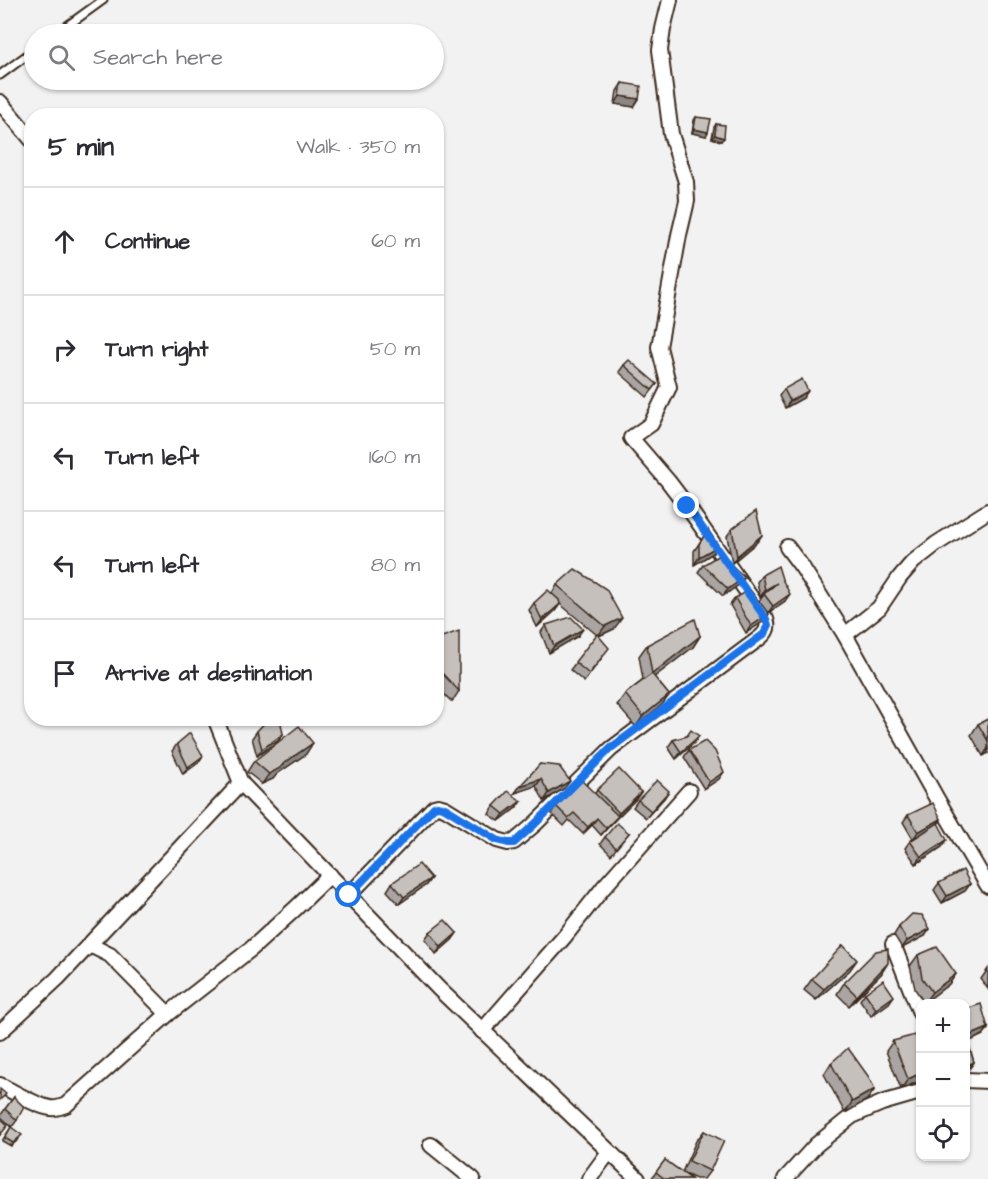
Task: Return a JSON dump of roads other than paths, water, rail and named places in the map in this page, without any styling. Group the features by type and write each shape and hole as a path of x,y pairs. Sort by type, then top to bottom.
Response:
{"street":[{"path":"349,895 434,807 448,809 497,840 508,843 517,841 611,748 764,634 768,628 766,619 687,506 631,438 651,424 669,387 659,347 687,201 686,182 671,134 660,50 669,0"},
{"path":"0,102 24,130"},
{"path":"845,635 879,608 913,562 936,544 988,511"},
{"path":"787,548 802,567 845,635 936,799 988,886"},
{"path":"218,726 241,783 482,1031 638,1179"},
{"path":"0,1032 58,978 241,783"},
{"path":"482,1031 689,791"},
{"path":"0,1084 52,1109 66,1105 168,1014 251,949 330,875"},
{"path":"893,944 916,1001"},
{"path":"87,946 110,955 168,1014"},
{"path":"970,1080 988,1081"},
{"path":"785,1179 816,1145 852,1116 882,1103 916,1093"},
{"path":"431,1145 473,1179"},
{"path":"590,1179 609,1152"}],"lane":[{"path":"70,24 103,0"},
{"path":"0,75 24,57"}]}
